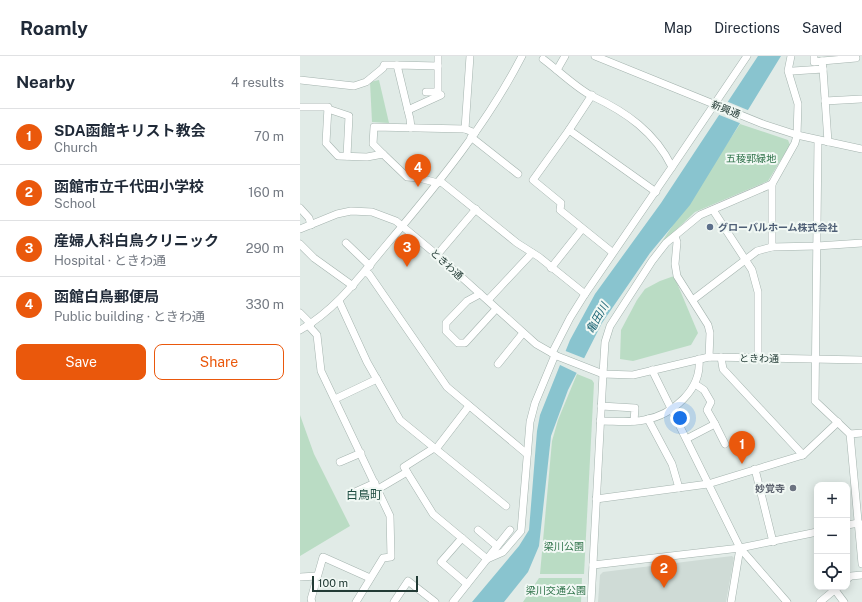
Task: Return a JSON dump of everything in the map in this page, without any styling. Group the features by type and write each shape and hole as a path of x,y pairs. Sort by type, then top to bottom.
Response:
{"street":[{"path":"426,92 438,92 438,56"},
{"path":"465,128 470,56"},
{"path":"300,330 339,301 404,226 439,182 473,135 506,85 522,56"},
{"path":"557,70 565,56"},
{"name":"新興通","path":"597,56 747,118 797,135 862,148"},
{"path":"487,559 503,552 521,531 530,422 533,408 570,318 612,252 656,192 746,56"},
{"path":"772,246 772,184 795,143 797,135 798,104 788,71 791,56"},
{"path":"793,71 814,62 831,58 856,58"},
{"path":"543,59 592,96 610,104 646,131 660,145 672,167"},
{"path":"822,61 828,142"},
{"path":"814,62 823,69"},
{"path":"300,80 354,86 366,82 383,68 384,65 438,66"},
{"path":"397,65 411,128"},
{"path":"408,110 441,95"},
{"path":"592,96 533,180 561,203 560,210 612,252"},
{"path":"825,101 861,99"},
{"path":"300,107 328,107 328,109 349,116 346,156"},
{"path":"328,109 326,143 338,156 366,157 383,154"},
{"path":"518,174 465,128 374,127 373,144 406,177 439,182 476,209 517,243 552,268 584,294"},
{"path":"569,130 656,192"},
{"path":"818,140 816,401 850,434 862,564"},
{"path":"591,602 605,342 612,322 652,261 675,236 700,214 713,210 772,184"},
{"path":"300,208 309,218 311,225"},
{"path":"437,255 476,209"},
{"path":"713,210 752,270 758,292 758,358"},
{"name":"ときわ通","path":"300,230 337,214 361,211 383,215 404,226 536,344 555,355 603,374 633,375 709,357 862,360"},
{"path":"552,268 582,229"},
{"path":"675,236 677,242 675,264 677,276 688,294 694,299 708,325 710,333 709,357"},
{"path":"346,243 367,269 448,387 527,454"},
{"path":"694,299 757,250 772,246 817,246 862,243"},
{"path":"300,244 314,258 353,286"},
{"path":"488,300 532,253"},
{"path":"480,294 468,301 446,323 446,331 458,343 465,343 496,309"},
{"path":"339,301 367,362 400,420 506,506"},
{"path":"300,313 316,335 321,370 390,516 391,557 383,558 356,602"},
{"path":"498,364 523,333"},
{"path":"721,357 723,369 803,455"},
{"path":"600,421 634,421 648,419 671,409 695,384 699,374 699,359"},
{"path":"652,370 740,548 787,602"},
{"path":"334,399 377,379"},
{"path":"695,384 704,390 711,402 707,410 725,444"},
{"path":"469,406 435,449 404,467 432,514 487,559"},
{"path":"601,406 635,408 634,421"},
{"path":"648,419 672,464 679,488"},
{"path":"596,500 708,484 803,455 838,422"},
{"path":"690,437 715,424"},
{"path":"850,434 862,433"},
{"path":"340,462 361,453"},
{"path":"755,470 773,542"},
{"path":"353,492 377,486 407,472"},
{"path":"850,524 859,523"},
{"path":"478,530 497,546"},
{"path":"453,602 510,530"},
{"path":"593,565 740,548 814,533"},
{"path":"462,538 441,562 467,584"},
{"path":"731,602 740,548"},
{"path":"312,602 311,598 323,557 370,578"},
{"path":"300,577 306,575 317,576"},
{"path":"850,577 862,575"},
{"path":"394,602 408,581 435,602"},
{"path":"820,602 834,590"},
{"path":"837,590 844,602"}],"shaded area":[{"path":"732,556 734,558 726,602 598,602 600,575 603,572"}],"green space":[{"path":"379,80 389,123 372,122 370,82"},
{"name":"五稜郭緑地","path":"740,124 788,140 790,145 768,181 695,212 659,246"},
{"path":"674,276 698,333 691,345 633,361 620,359 621,330 637,300 645,289"},
{"name":"梁川公園","path":"577,374 592,380 594,383 584,574 540,574 552,441 558,420"},
{"path":"300,415 314,454 350,526 300,556"},
{"name":"梁川交通公園","path":"539,578 582,578 581,602 523,602"}],"water":[{"name":"亀田川","path":"758,56 781,56 690,205 650,253 602,323 568,390 551,436 539,546 528,572 504,602 472,602 519,546 529,530 537,431 540,415 570,340 595,294 661,203"}],"pier":[{"path":"726,101 750,111 742,124 717,114"},
{"path":"563,350 586,359 579,374 558,364"}],"place":[{"name":"函館白鳥郵便局","path":"418,187"},
{"name":"グローバルホーム株式会社","path":"710,227"},
{"name":"産婦人科白鳥クリニック","path":"407,267"},
{"name":"SDA函館キリスト教会","path":"742,464"},
{"name":"妙覚寺","path":"793,488"},
{"name":"函館市立千代田小学校","path":"664,588"}],"district":[{"name":"白鳥町","path":"364,495"}]}
